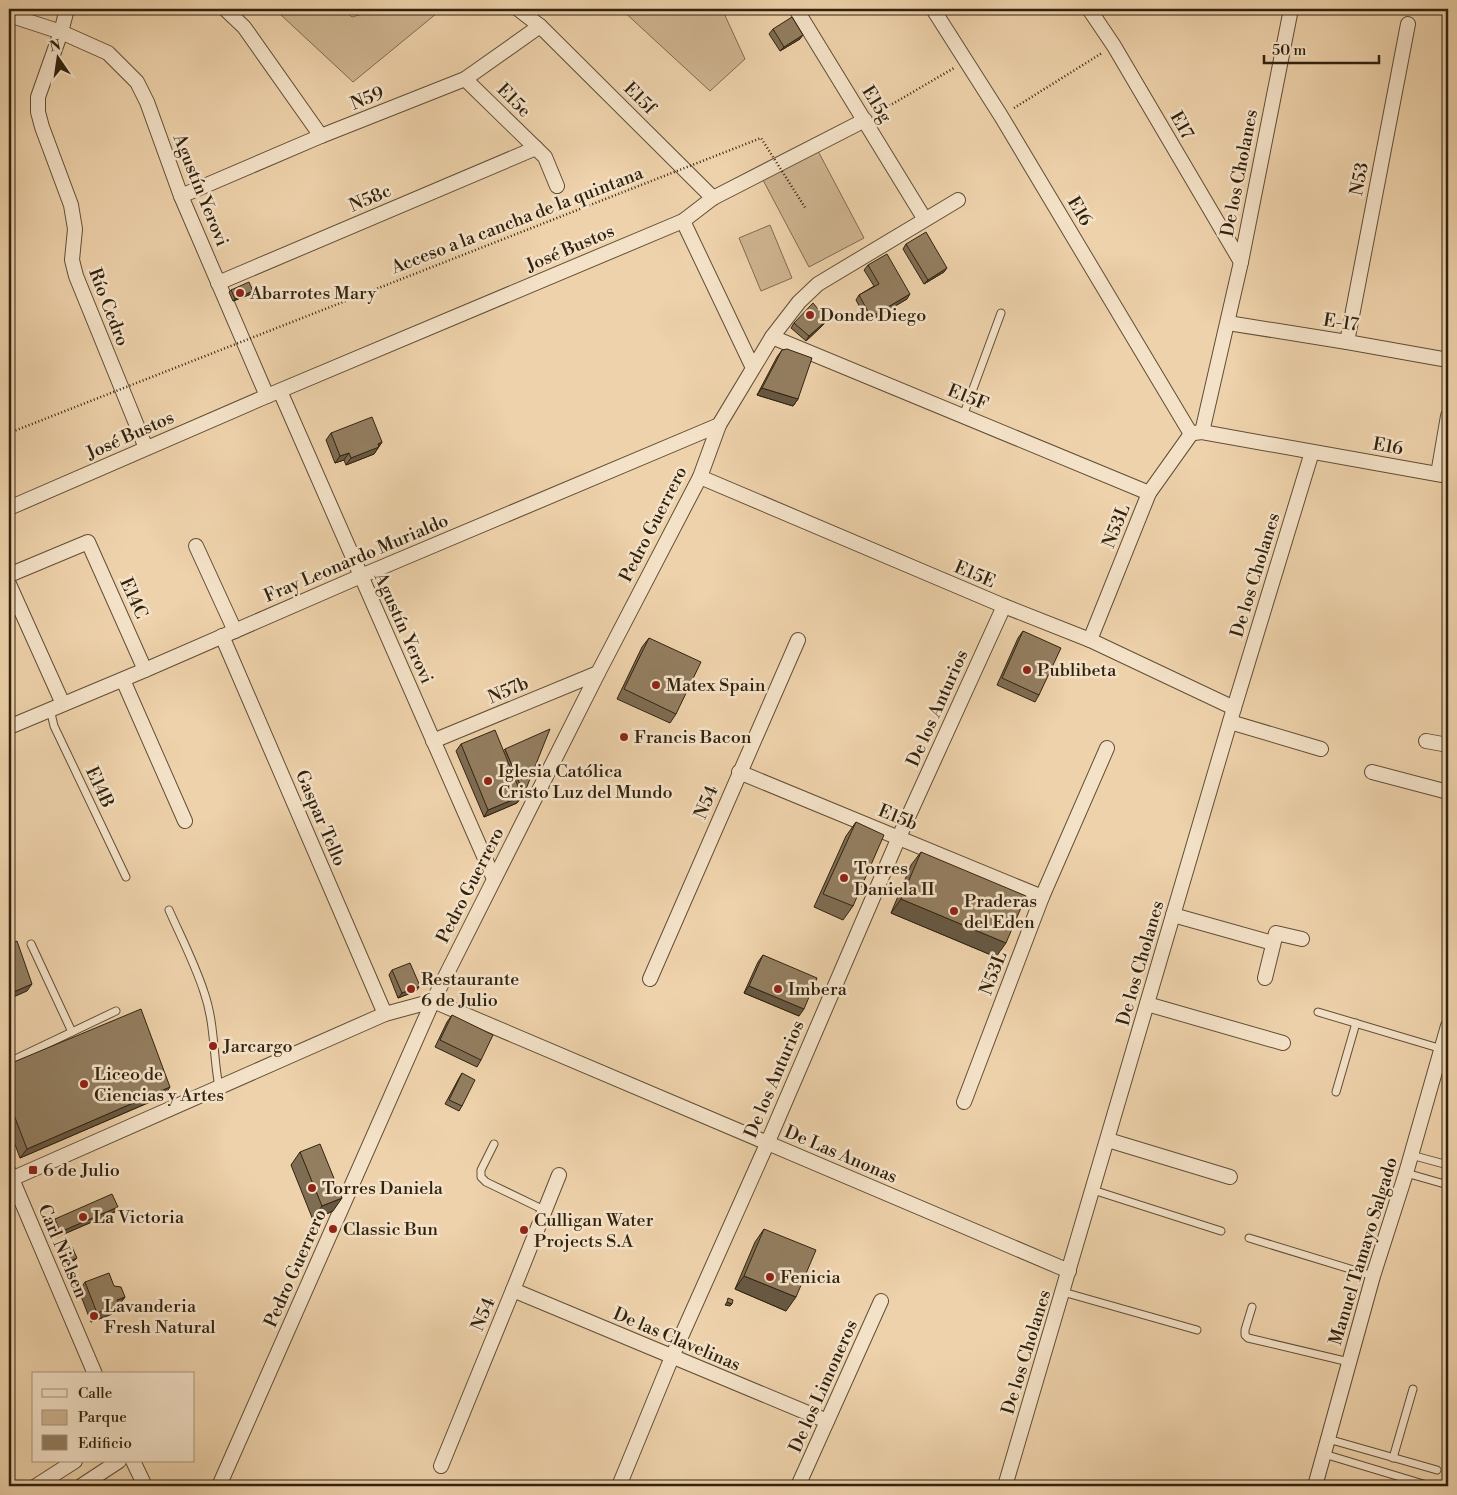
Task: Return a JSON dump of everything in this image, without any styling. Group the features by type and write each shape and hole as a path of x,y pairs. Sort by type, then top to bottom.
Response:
{"street":[{"name":"Río Cedro","path":"68,9 38,97 38,112 71,205 74,229 72,260 76,276 146,448"},
{"path":"225,9 244,26 321,136"},
{"name":"E15f","path":"518,9 540,26 713,198"},
{"name":"E15g","path":"796,9 924,218"},
{"name":"E16","path":"933,9 1197,433 1443,475"},
{"name":"E17","path":"1089,9 1114,46 1241,262"},
{"name":"De los Cholanes","path":"1197,433 1228,323 1291,9"},
{"name":"Agustín Yerovi","path":"9,15 61,32 108,54 137,82 147,102 182,196 218,282 361,576 494,879"},
{"name":"N53","path":"1347,342 1408,24"},
{"name":"N59","path":"182,196 321,136 465,79 540,26"},
{"name":"E15e","path":"465,79 545,157 557,186"},
{"name":"José Bustos","path":"9,508 273,394 684,221 713,198 865,120"},
{"name":"N58c","path":"218,282 536,148"},
{"name":"Pedro Guerrero","path":"219,1486 433,1001 598,673 700,476 719,425 772,336 798,302 818,284 924,218 958,200"},
{"path":"684,221 753,368"},
{"name":"E-17","path":"1228,323 1448,360"},
{"name":"E15F","path":"772,336 1149,493"},
{"path":"1443,475 1448,416"},
{"name":"Fray Leonardo Murialdo","path":"9,727 719,425"},
{"name":"N53L","path":"1090,640 1149,493 1197,433"},
{"name":"De los Cholanes","path":"1005,1486 1234,708 1312,452"},
{"name":"E15E","path":"700,476 1004,606 1090,640 1234,708"},
{"name":"E14C","path":"9,575 88,542 145,670"},
{"name":"Gaspar Tello","path":"196,546 228,633 385,1014"},
{"path":"9,584 63,704"},
{"name":"De los Anturios","path":"619,1486 672,1357 767,1144 899,837 1004,606"},
{"name":"N54","path":"650,979 798,640"},
{"name":"N57b","path":"433,741 598,673"},
{"path":"122,680 185,820"},
{"path":"1230,722 1321,749"},
{"path":"1426,741 1448,745"},
{"name":"N53L","path":"964,1102 1042,897 1106,748"},
{"name":"E15b","path":"740,772 1042,897"},
{"path":"1372,772 1448,792"},
{"path":"1173,915 1273,943"},
{"path":"1265,978 1276,933 1302,939"},
{"path":"10,1177 385,1014 433,1001"},
{"name":"De Las Anonas","path":"433,1001 1069,1271"},
{"path":"1147,1004 1283,1043"},
{"name":"Manuel Tamayo Salgado","path":"1315,1486 1373,1276 1406,1173 1448,1026"},
{"path":"1108,1140 1230,1177"},
{"name":"N54","path":"441,1466 559,1175"},
{"name":"Carl Nielsen","path":"10,1177 94,1372"},
{"name":"De las Clavelinas","path":"513,1290 827,1421"},
{"name":"De los Limoneros","path":"798,1486 881,1301"},
{"path":"36,1486 72,1462"},
{"path":"81,1486 117,1462"},
{"path":"133,1462 145,1486"}],"lane":[{"path":"963,416 1001,313"},
{"name":"E14B","path":"50,709 54,726 126,877"},
{"path":"169,910 204,992 213,1034 214,1065 219,1087"},
{"path":"30,944 72,1032"},
{"path":"9,1062 116,1010"},
{"path":"1318,1012 1442,1048"},
{"path":"1336,1092 1356,1023"},
{"path":"494,1144 481,1170 481,1177 486,1182 544,1210"},
{"path":"1411,1155 1448,1165"},
{"path":"1406,1173 1448,1185"},
{"path":"1093,1190 1221,1231"},
{"path":"1249,1238 1373,1276"},
{"path":"1063,1292 1197,1330"},
{"path":"1252,1307 1245,1330 1245,1335 1248,1338 1349,1362"},
{"path":"1393,1458 1412,1389"},
{"path":"1328,1439 1436,1470"},
{"path":"1324,1454 1430,1486"}],"path":[{"path":"1001,116 1114,46"},
{"path":"865,120 966,61"},
{"name":"Acceso a la cancha de la quintana","path":"9,433 761,138 806,209"}],"green space":[{"path":"290,9 342,9 352,17 379,9 442,9 353,82 281,15"},
{"path":"621,9 722,9 745,59 710,91"},
{"path":"818,151 864,238 809,267 763,180"},
{"path":"770,225 792,278 761,291 739,238"}],"building":[{"path":"792,17 803,35 784,47 773,29"},
{"path":"926,232 947,268 928,280 906,244"},
{"path":"887,254 910,294 871,317 859,295 879,284 868,265"},
{"name":"Abarrotes Mary","path":"249,282 253,291 235,299 231,290"},
{"path":"813,303 827,320 809,336 794,323"},
{"path":"787,349 812,358 798,399 762,388 782,350"},
{"path":"372,417 382,442 378,444 379,447 351,458 349,453 340,456 331,433"},
{"name":"Publibeta","path":"1023,631 1061,648 1039,695 1002,678"},
{"name":"Matex Spain","path":"649,638 701,662 676,714 624,689"},
{"path":"550,729 524,794 505,749"},
{"name":"Iglesia Católica Cristo Luz del Mundo","path":"495,730 522,796 488,810 461,744"},
{"name":"Torres Daniela II","path":"856,822 884,835 853,906 823,894"},
{"name":"Praderas del Eden","path":"921,852 1026,896 1006,943 901,899"},
{"path":"17,941 32,984 9,994 9,944"},
{"name":"Imbera","path":"763,955 817,978 804,1009 749,986"},
{"path":"410,963 420,986 402,993 392,970"},
{"name":"Liceo de Ciencias y Artes","path":"141,1009 170,1087 27,1149 9,1102 9,1064"},
{"path":"452,1015 493,1035 481,1060 440,1040"},
{"path":"462,1073 475,1080 462,1106 449,1100"},
{"path":"320,1144 342,1198 322,1206 300,1152"},
{"name":"La Victoria","path":"112,1194 118,1207 60,1232 55,1219"},
{"name":"Fenicia","path":"764,1229 816,1250 796,1297 744,1276"},
{"path":"72,1247 77,1258 65,1263 60,1252"},
{"path":"109,1273 114,1286 121,1287 125,1297 117,1300 119,1305 97,1313 85,1282"},
{"path":"728,1298 733,1300 732,1304 727,1302"}],"place":[{"name":"Abarrotes Mary","path":"240,293"},
{"name":"Donde Diego","path":"810,315"},
{"name":"Publibeta","path":"1027,670"},
{"name":"Matex Spain","path":"656,685"},
{"name":"Francis Bacon","path":"624,737"},
{"name":"Iglesia Católica Cristo Luz del Mundo","path":"488,781"},
{"name":"Torres Daniela II","path":"844,878"},
{"name":"Praderas del Eden","path":"954,911"},
{"name":"Restaurante 6 de Julio","path":"411,989"},
{"name":"Imbera","path":"778,989"},
{"name":"Jarcargo","path":"213,1046"},
{"name":"Liceo de Ciencias y Artes","path":"84,1084"},
{"name":"6 de Julio","path":"33,1170"},
{"name":"Torres Daniela","path":"312,1188"},
{"name":"La Victoria","path":"83,1217"},
{"name":"Classic Bun","path":"333,1229"},
{"name":"Culligan Water Projects S.A","path":"524,1230"},
{"name":"Fenicia","path":"770,1277"},
{"name":"Lavanderia Fresh Natural","path":"94,1316"}]}
